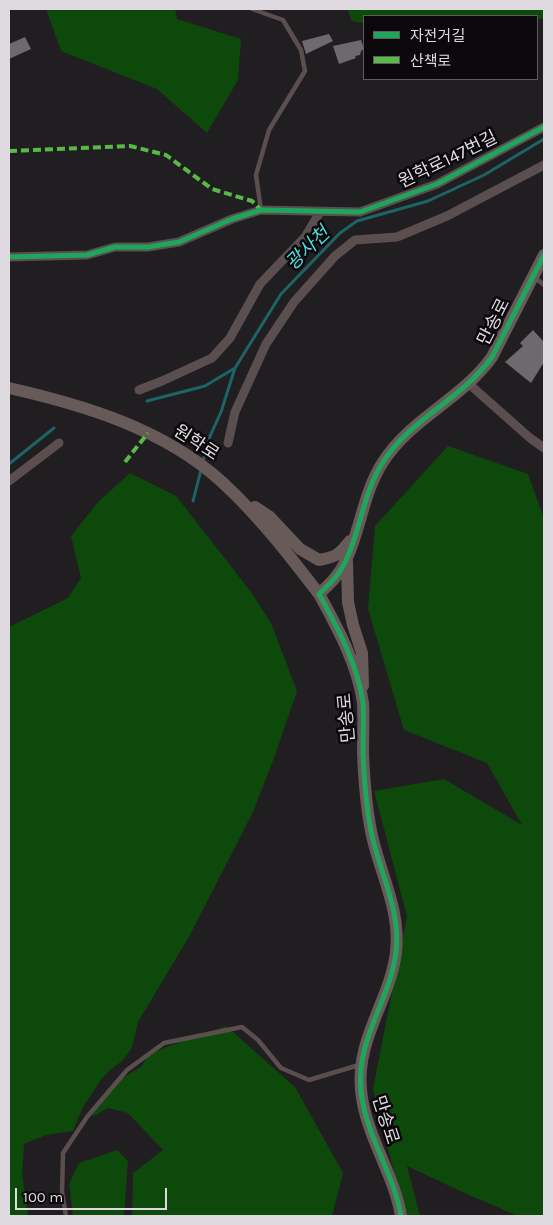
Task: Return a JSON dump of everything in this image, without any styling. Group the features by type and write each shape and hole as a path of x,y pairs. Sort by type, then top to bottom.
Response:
{"street":[{"name":"원학로147번길","path":"9,257 87,255 115,247 148,247 179,242 232,219 261,210 360,212 437,184 544,127"},
{"path":"228,442 235,412 266,344 294,302 335,256 355,240 397,236 447,216 544,165"},
{"path":"139,390 212,358 230,338 260,284 305,237 320,212"},
{"name":"만송로","path":"401,1216 399,1202 390,1176 366,1116 361,1091 360,1065 363,1048 391,974 396,954 398,932 392,900 374,842 367,808 364,782 363,701 353,665 344,642 319,594 335,579 347,558 371,488 383,462 412,429 469,384 492,357 544,255"},
{"path":"469,384 544,448"},
{"name":"원학로","path":"9,388 60,400 124,422 178,450 203,466 222,481 264,523 319,594"},
{"path":"9,481 58,443"},
{"path":"237,496 270,516 300,549 320,560 332,558 340,553 354,535"},
{"path":"347,558 348,602 364,667 363,701"}],"lane":[{"path":"252,9 282,20 301,50 305,71 270,130 256,175 261,210"},
{"path":"533,276 544,285"},
{"path":"66,1216 62,1192 63,1153 87,1117 127,1070 164,1043 242,1027 258,1040 281,1068 309,1080 360,1065"}],"green space":[{"path":"46,9 175,9 177,19 241,39 238,80 207,133 157,89 61,51"},
{"path":"347,9 544,9 544,18 538,20 538,15 363,15 363,23 352,21"},
{"path":"448,446 528,474 544,519 544,1216 518,1216 407,1166 420,1216 405,1216 373,1089 407,916 374,791 444,779 522,825 487,763 404,730 368,609 375,526"},
{"path":"130,473 176,496 251,592 271,623 297,691 253,812 190,935 138,1022 132,1048 122,1061 100,1081 83,1107 73,1131 46,1135 24,1144 22,1174 28,1216 9,1216 9,627 68,598 81,578 71,536 98,502"},
{"path":"226,1026 295,1087 343,1173 332,1216 132,1216 133,1173 163,1150 128,1113 108,1108 92,1117 99,1101 124,1077 141,1067 150,1053"},
{"path":"117,1150 128,1161 124,1216 73,1216 69,1184 79,1163"}],"building":[{"path":"329,34 333,41 306,54 302,41"},
{"path":"25,37 31,49 9,59 9,44"},
{"path":"361,40 363,50 360,55 355,56 356,58 339,64 333,46"},
{"path":"533,330 544,342 544,362 531,383 505,362 523,346 520,343"}],"waterway":[{"name":"광사천","path":"147,401 205,386 235,368 281,294 340,233 357,221 428,201 484,175 544,139"},
{"path":"203,461 210,436 221,412 235,368"},
{"path":"9,464 54,428"},
{"path":"193,501 201,470"}],"marked path":[{"path":"9,151 130,146 166,155 212,189 252,201 261,210"},
{"path":"125,462 148,433"}],"cycle path":[{"path":"9,257 87,255 115,247 148,247 179,242 232,219 261,210 360,212 437,184 544,127"},
{"path":"401,1216 392,1184 368,1123 361,1090 361,1071 364,1053 368,1036 393,970 397,936 392,906 371,831 363,762 363,703 357,675 346,647 319,594 328,586 345,563 371,485 383,462 407,433 466,385 492,357 544,255"}]}
